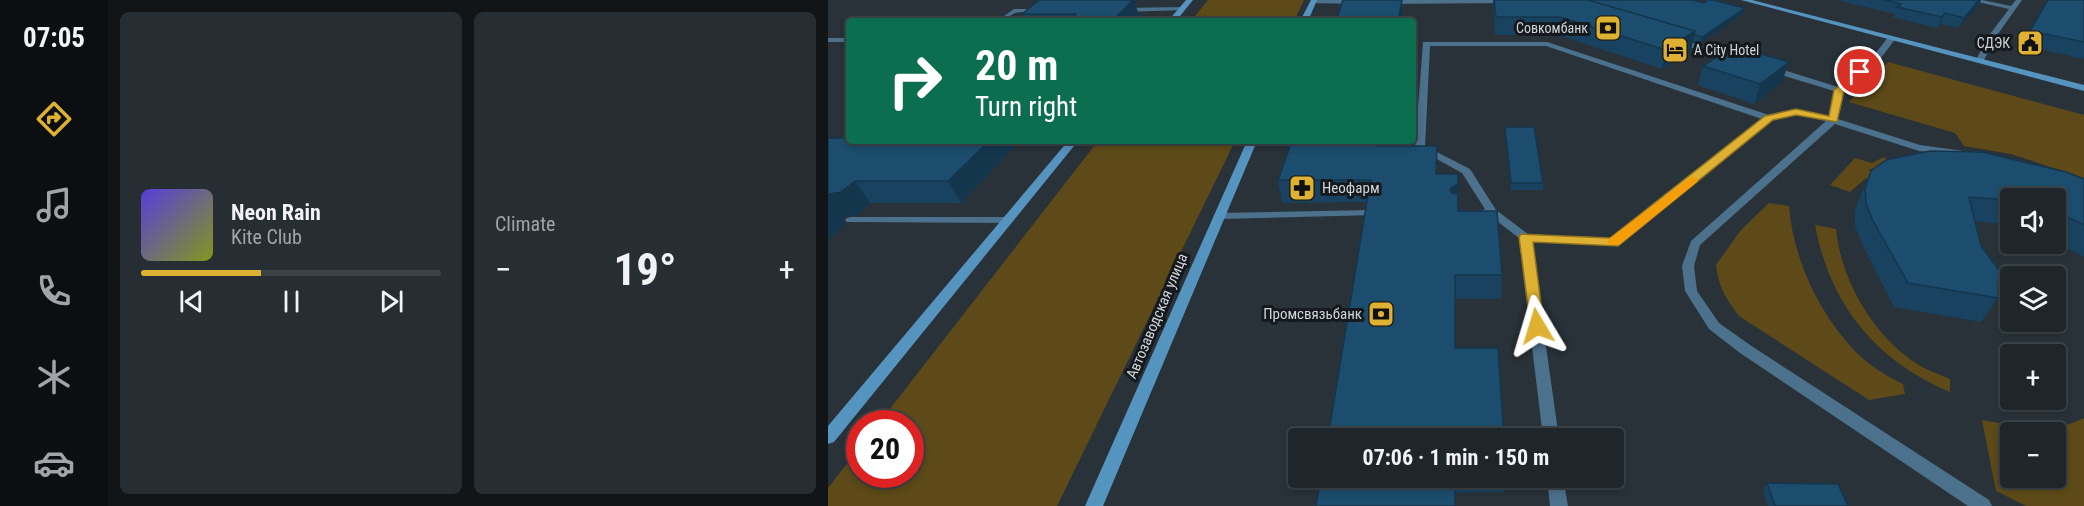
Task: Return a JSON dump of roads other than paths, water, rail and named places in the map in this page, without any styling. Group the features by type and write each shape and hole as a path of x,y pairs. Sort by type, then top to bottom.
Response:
{"main road":[{"path":"1175,18 1190,0"},
{"path":"1744,0 2084,88"},
{"path":"1305,18 1313,1"},
{"path":"828,437 1071,144"},
{"name":"Автозаводская улица","path":"1094,506 1251,144"}],"lane":[{"path":"1972,0 2013,8"},
{"path":"1980,60 1991,38 2019,0"},
{"path":"1313,1 1372,2"},
{"path":"1383,2 1519,2"},
{"path":"1005,18 1014,11 1043,9"},
{"path":"1118,10 1183,9"},
{"path":"1892,38 1878,56 1839,90 1833,120 1695,244 1688,266 1691,291 1714,326 1737,343 1983,506"},
{"path":"1673,39 1739,60"},
{"path":"828,40 846,40"},
{"path":"1769,118 1547,44 1426,44 1420,147 1466,171 1492,212 1526,237 1613,243 1769,118 1796,112 1833,120 1919,148 1973,156"},
{"path":"1761,66 1839,90"},
{"path":"1469,212 1492,212"},
{"path":"1220,216 1371,213"},
{"path":"851,220 1008,220"},
{"path":"1526,237 1550,428"},
{"path":"1557,488 1559,506"}],"place":[{"name":"Совкомбанк","path":"1608,28"},
{"name":"СДЭК","path":"2030,43"},
{"name":"A City Hotel","path":"1675,50"},
{"name":"Неофарм","path":"1302,188"},
{"name":"Промсвязьбанк","path":"1381,314"}]}
